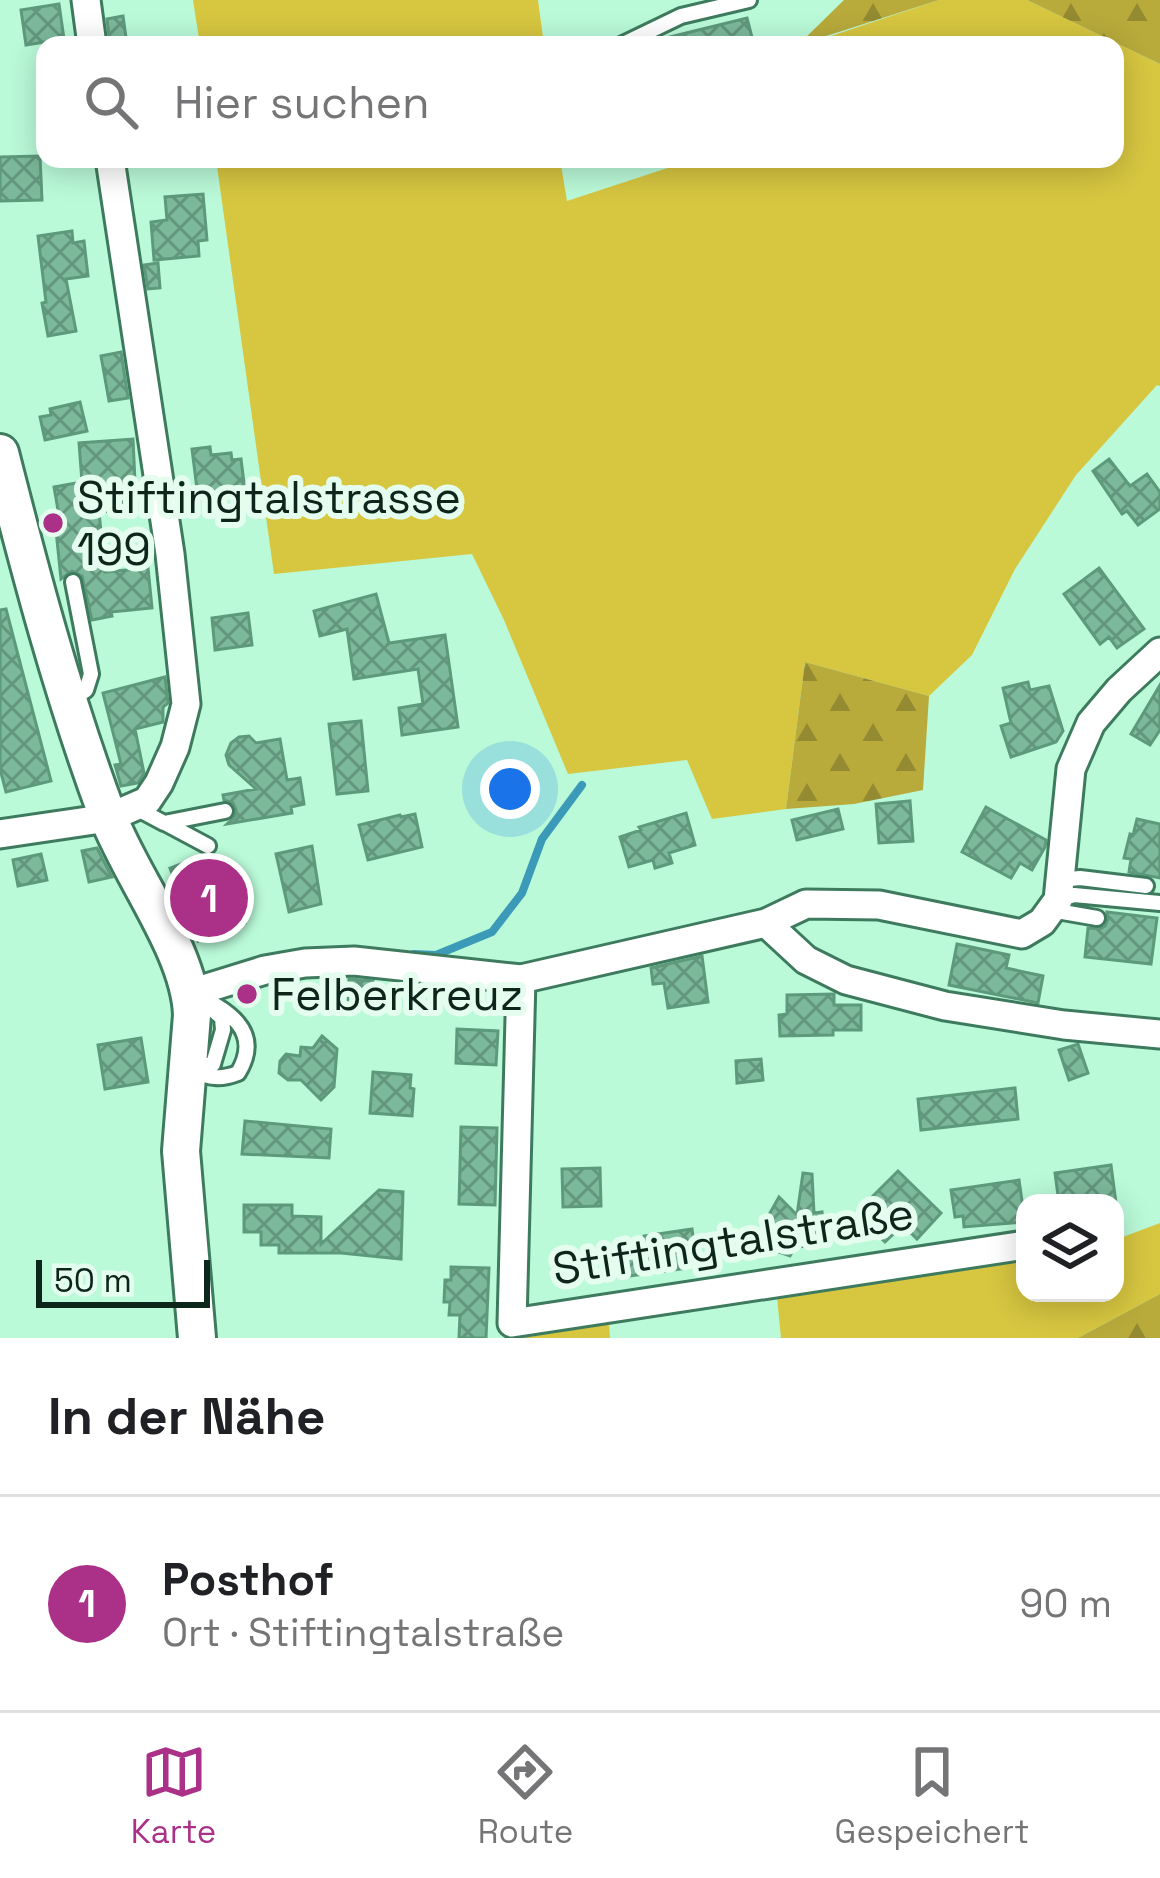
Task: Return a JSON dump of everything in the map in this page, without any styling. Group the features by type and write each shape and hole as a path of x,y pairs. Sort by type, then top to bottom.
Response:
{"street":[{"path":"86,0 91,36"},
{"path":"0,833 121,813 147,801 175,747 185,704 170,554 111,168"},
{"path":"0,454 69,702 121,813 191,993 181,1151 197,1338"},
{"path":"191,993 305,963 354,961 521,979 766,923 806,904 879,905 1022,934 1042,922 1057,897 1071,769 1090,723 1160,652"},
{"path":"766,923 806,960 846,980 945,1006 1160,1034"},
{"name":"Stiftingtalstraße","path":"521,979 512,1324 1016,1246"}],"lane":[{"path":"640,36 681,16 749,0"},
{"path":"69,702 86,690 92,674 73,583"},
{"path":"164,823 226,811"},
{"path":"121,813 164,823 208,846"},
{"path":"1057,897 1080,878 1146,886"},
{"path":"1057,897 1160,904"},
{"path":"1057,897 1097,918"},
{"path":"188,1067 210,1078 224,1078 238,1073 248,1049 234,1016 191,993"}],"shaded area":[{"path":"193,0 538,0 543,36 199,36"},
{"path":"939,0 1027,0 1102,36 831,36"},
{"path":"1124,47 1160,64 1160,386 1076,475 1015,569 972,655 929,696 805,662 786,809 712,819 687,760 568,774 472,554 274,574 217,168 562,168 567,201 668,168 1124,168"},
{"path":"1160,1223 1160,1294 1078,1338 781,1338 777,1297 1016,1259 1016,1302 1124,1302 1124,1237"},
{"path":"609,1324 610,1338 522,1338"}],"green space":[{"path":"844,0 939,0 826,36 807,36"},
{"path":"1027,0 1160,0 1160,64 1124,47 1124,36 1102,36"},
{"path":"805,662 929,696 923,790 854,804 786,809"},
{"path":"1160,1294 1160,1338 1078,1338"}],"building":[{"path":"59,4 64,36 36,36 36,43 26,45 21,10"},
{"path":"123,16 126,36 109,36 107,19"},
{"path":"747,18 752,36 674,36"},
{"path":"36,156 42,200 0,201 0,157"},
{"path":"203,194 207,240 198,241 199,256 154,260 151,222 167,220 165,197"},
{"path":"72,231 73,243 84,241 88,276 66,279 76,331 48,336 38,236"},
{"path":"158,263 160,288 148,289 144,265"},
{"path":"121,352 128,398 109,401 101,356"},
{"path":"80,402 87,431 45,440 40,417 51,415 50,409"},
{"path":"133,439 135,482 141,482 143,509 99,512 105,572 148,568 152,608 111,612 112,616 92,620 82,576 72,571 61,579 54,487 82,482 79,443"},
{"path":"210,447 211,455 231,453 232,460 241,459 245,491 198,497 192,449"},
{"path":"1109,459 1130,486 1147,474 1160,492 1160,509 1138,525 1127,511 1122,514 1093,471"},
{"path":"1099,568 1144,629 1117,648 1109,637 1100,644 1064,594"},
{"path":"376,594 389,643 445,635 458,727 402,735 399,708 423,704 418,669 354,679 347,629 320,636 314,611"},
{"path":"6,609 51,781 6,792 0,769 0,610"},
{"path":"248,613 252,645 215,650 212,618"},
{"path":"165,677 168,703 163,707 163,722 135,729 144,773 138,783 121,786 115,765 121,764 103,693"},
{"path":"1028,682 1030,690 1049,686 1063,731 1056,742 1011,757 1001,726 1011,723 1003,688"},
{"path":"1160,685 1160,730 1150,745 1131,734"},
{"path":"361,721 368,791 337,794 329,724"},
{"path":"249,736 256,743 280,739 287,780 300,778 304,804 291,807 292,813 227,824 236,810 223,795 256,789 229,765 226,755 231,743"},
{"path":"910,801 913,841 879,843 876,804"},
{"path":"986,807 1046,840 1032,870 1020,863 1011,878 962,852"},
{"path":"838,809 843,829 797,840 792,820"},
{"path":"686,813 695,845 669,853 672,863 655,868 653,860 629,867 620,837"},
{"path":"415,814 422,847 368,860 359,825"},
{"path":"1137,819 1160,824 1160,878 1129,872 1131,859 1124,858"},
{"path":"312,846 321,904 289,912 276,854"},
{"path":"97,848 112,877 89,882 82,851"},
{"path":"41,854 47,880 18,886 13,860"},
{"path":"202,856 219,890 231,886 245,923 198,941 170,868"},
{"path":"1107,912 1157,918 1151,964 1085,957 1088,928 1105,926"},
{"path":"957,944 1009,955 1006,968 1043,976 1038,1003 949,985"},
{"path":"702,956 708,1002 668,1008 664,983 653,984 651,968"},
{"path":"349,979 373,981 372,1009 348,1007"},
{"path":"834,994 834,1005 861,1005 861,1030 780,1036 779,1015 787,1014 787,995"},
{"path":"457,1029 498,1031 496,1065 456,1063"},
{"path":"322,1036 337,1049 334,1087 321,1100 301,1080 288,1080 279,1073 286,1054 300,1056 301,1047 313,1048"},
{"path":"141,1038 148,1082 105,1089 98,1045"},
{"path":"1078,1044 1088,1073 1069,1080 1059,1050"},
{"path":"761,1059 763,1080 737,1083 736,1061"},
{"path":"373,1072 411,1075 412,1116 370,1113"},
{"path":"1015,1088 1018,1119 921,1130 918,1099"},
{"path":"245,1121 331,1129 329,1158 242,1154"},
{"path":"461,1127 497,1128 495,1205 459,1204"},
{"path":"1111,1165 1115,1194 1058,1194 1055,1173"},
{"path":"600,1168 601,1206 563,1207 562,1169"},
{"path":"898,1171 941,1213 917,1239 903,1225 885,1242 864,1222 879,1206 871,1198"},
{"path":"803,1173 812,1174 814,1213 822,1212 824,1245 795,1247 790,1256 753,1243 779,1197 797,1215"},
{"path":"1019,1180 1016,1223 964,1227 963,1216 955,1217 951,1190"},
{"path":"379,1190 403,1192 401,1259 279,1253 279,1245 261,1245 261,1232 244,1232 244,1205 292,1205 292,1216 321,1217 321,1244"},
{"path":"692,1229 696,1259 687,1261 688,1268 629,1276 625,1250 645,1247 644,1236"},
{"path":"451,1267 489,1268 486,1338 459,1338 460,1315 449,1315 450,1302 444,1302"}],"waterway":[{"path":"414,954 436,955 492,932 522,893 542,839 582,785"}],"place":[{"name":"Stiftingtalstrasse 199","path":"53,523"},
{"name":"Posthof","path":"209,898"},
{"name":"Felberkreuz","path":"247,994"}]}
